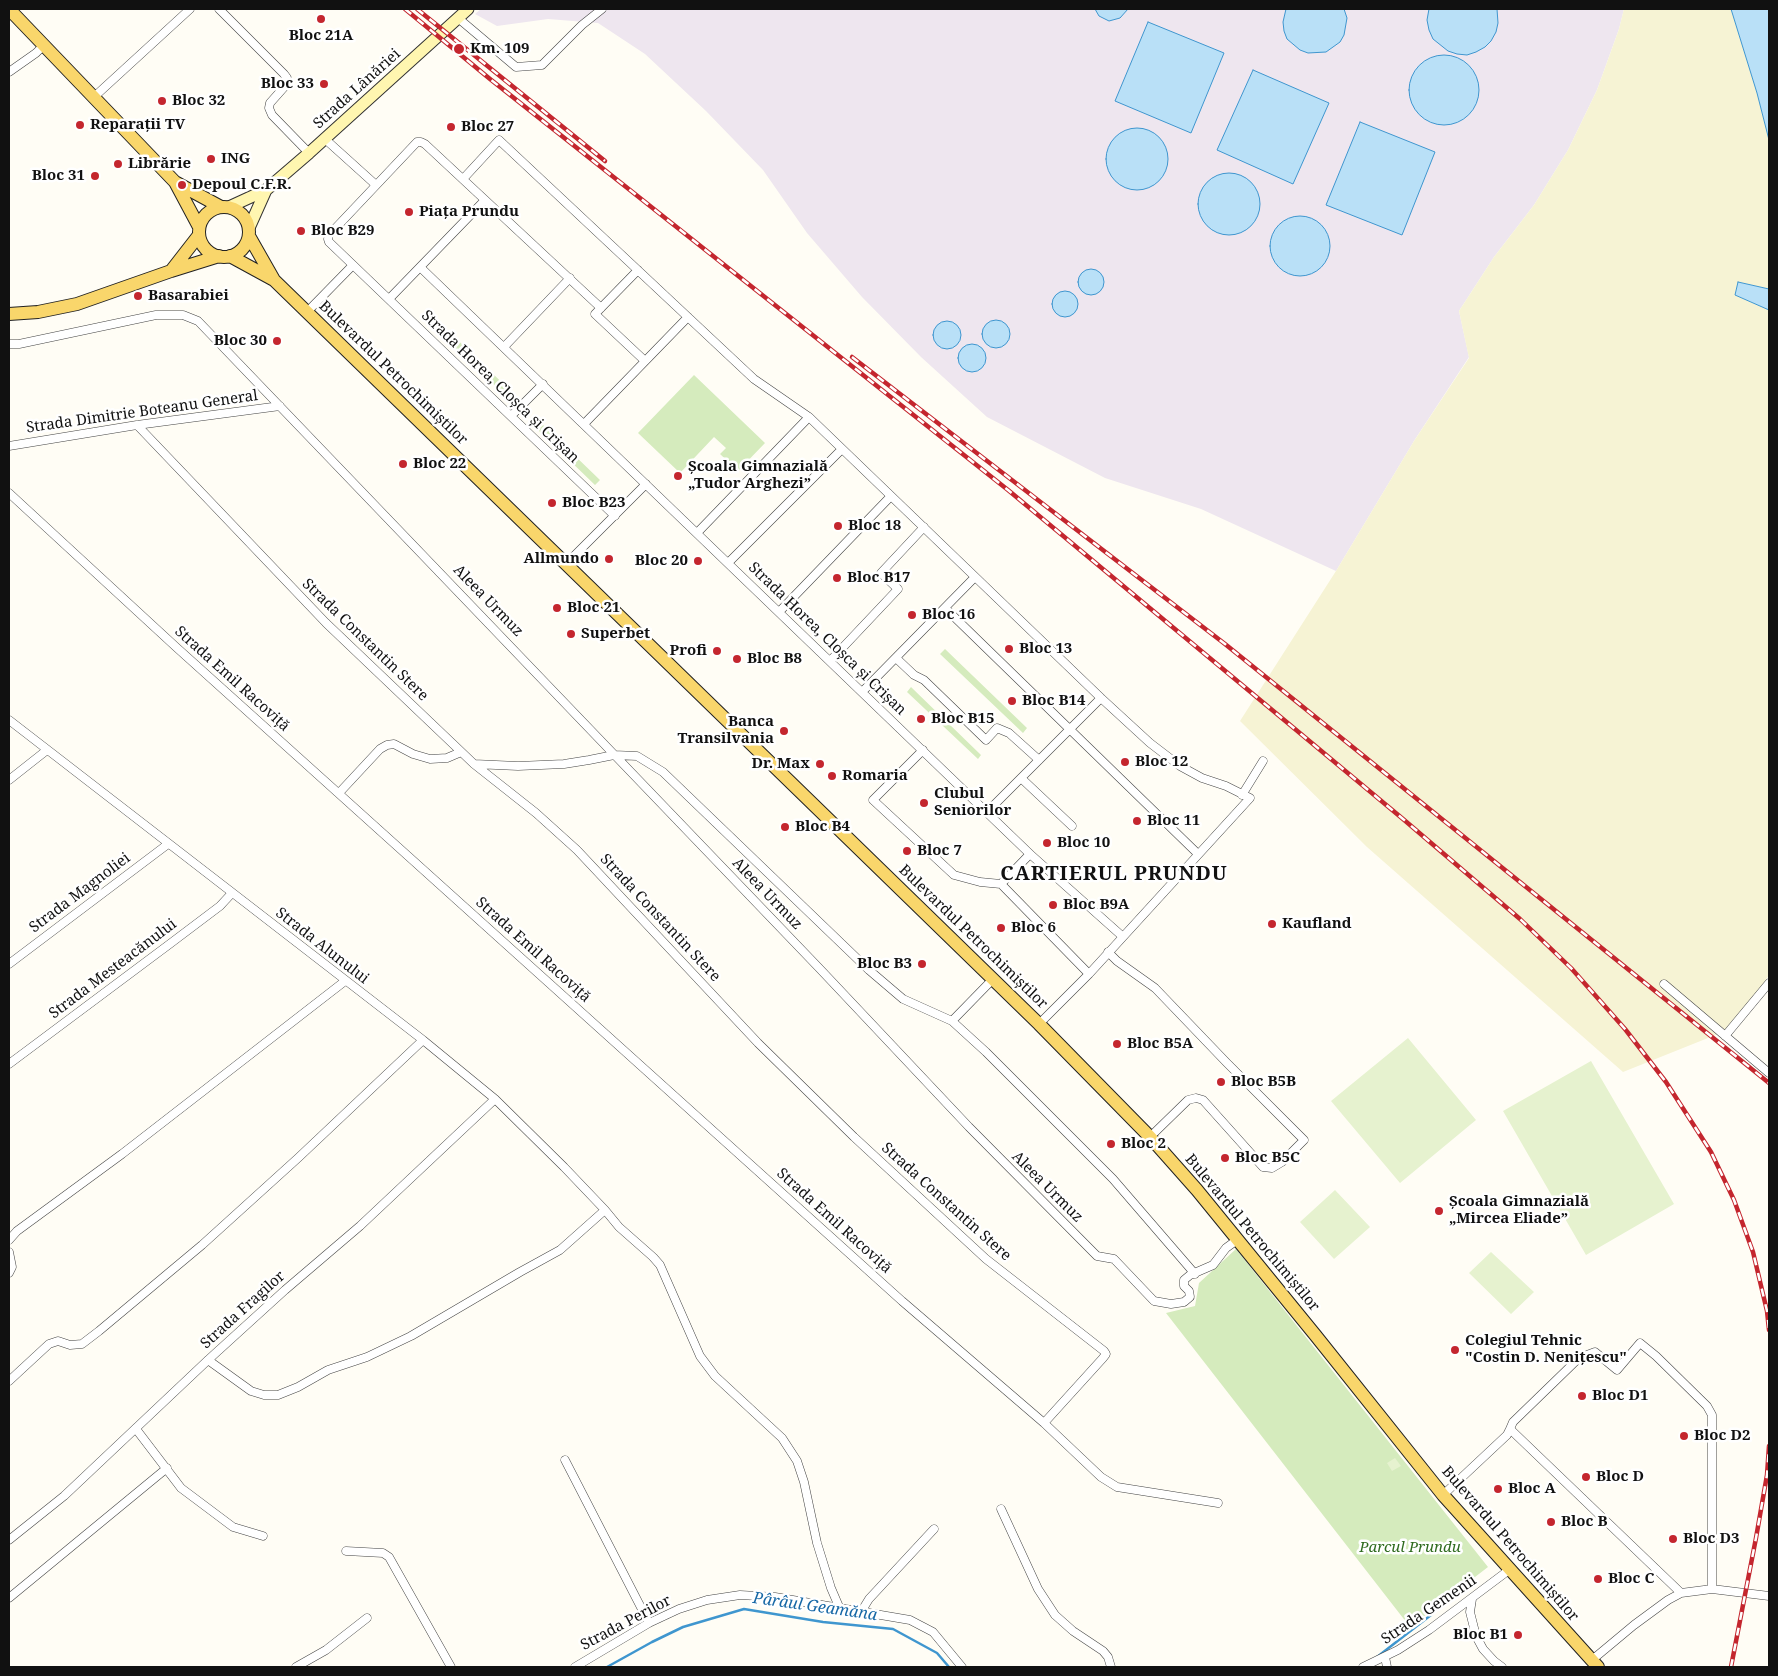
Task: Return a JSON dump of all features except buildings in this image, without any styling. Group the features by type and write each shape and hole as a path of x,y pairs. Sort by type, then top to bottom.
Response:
{"main road":[{"path":"9,9 176,182 206,249 224,256"},
{"path":"9,314 38,312 78,304 171,271 242,249 249,232 242,214 176,182"},
{"path":"171,271 199,231 202,219 207,213 214,209 225,207"},
{"name":"Bulevardul Petrochimiștilor","path":"249,232 274,280 1039,1024 1150,1138 1197,1190 1443,1495 1595,1664"},
{"name":"Bulevardul Petrochimiștilor","path":"224,256 274,280"}],"street":[{"path":"94,97 190,9"},
{"path":"219,9 287,78 286,85 270,104 269,108 272,115 309,153"},
{"name":"Strada Lânăriei","path":"266,190 468,9"},
{"path":"458,18 516,67 542,65 582,25 602,9"},
{"path":"9,72 44,45"},
{"path":"324,139 376,185"},
{"path":"463,179 499,140 754,379 809,417 1150,743 1180,766 1202,778 1226,786 1250,798 1089,974 1039,1024"},
{"name":"Strada Horea, Cloșca și Crișan","path":"601,308 425,144 420,142 416,142 329,235 329,242 615,516"},
{"path":"225,207 266,190"},
{"path":"249,232 266,190"},
{"path":"388,299 485,200"},
{"path":"307,312 353,265"},
{"name":"Strada Horea, Cloșca și Crișan","path":"420,266 1030,854 1122,936"},
{"path":"638,270 595,314 645,361"},
{"name":"Strada Horea, Cloșca și Crișan","path":"504,347 570,278"},
{"name":"Aleea Urmuz","path":"9,344 18,344 156,315 183,314 198,321 484,617 969,1127 1097,1256 1114,1259 1154,1301 1172,1304 1184,1302 1190,1297 1189,1291 1184,1286 1184,1280 1190,1275 1213,1265 1226,1248 1237,1240"},
{"path":"584,424 688,316"},
{"path":"511,416 543,384"},
{"name":"Strada Dimitrie Boteanu General","path":"9,446 137,425 280,406"},
{"path":"697,533 809,417"},
{"name":"Strada Constantin Stere","path":"137,425 326,623 474,764 536,813 577,850 758,1043 854,1136 978,1252 1104,1351 1106,1354 1103,1358 1044,1423"},
{"path":"728,563 842,449"},
{"path":"566,564 646,484"},
{"name":"Strada Emil Racoviță","path":"9,493 176,647 902,1301 1044,1423 1101,1477 1116,1487 1218,1503"},
{"path":"779,612 891,496"},
{"path":"830,661 898,589 881,573 924,528"},
{"path":"862,692 975,577"},
{"path":"945,608 1198,854"},
{"path":"896,658 914,675 924,680 986,740 997,728 1009,733 1039,760"},
{"path":"987,812 1101,698"},
{"name":"Strada Alunului","path":"9,720 423,1040 495,1099 605,1210 619,1227 653,1257 660,1265 700,1356 730,1390 782,1438 797,1460 804,1482 817,1543 840,1609"},
{"path":"339,793 380,749 387,745 394,744 430,760 447,758 461,752"},
{"path":"9,780 47,750"},
{"path":"923,750 874,800 954,875 980,882 1001,884 1089,974"},
{"path":"474,764 518,766 564,764 614,754 637,756 663,772 869,970 903,999 952,1021 986,1052 1113,1179 1196,1274"},
{"path":"1242,795 1263,761"},
{"path":"1021,778 1072,826"},
{"name":"Strada Magnoliei","path":"9,964 168,844"},
{"path":"1001,884 1030,854"},
{"name":"Strada Mesteacănului","path":"9,1064 220,906 232,893"},
{"path":"1108,952 1116,961 1155,988 1304,1140 1282,1162 1272,1168 1263,1167 1203,1100 1196,1098 1188,1100 1150,1138"},
{"path":"952,1021 993,979"},
{"path":"9,1240 17,1231 122,1154 345,981"},
{"path":"1725,1036 1769,983"},
{"path":"1664,984 1769,1073"},
{"path":"9,1381 49,1344 58,1341 70,1345 82,1344 99,1331 202,1246 423,1040"},
{"name":"Strada Fragilor","path":"9,1540 64,1496 208,1360 285,1290 360,1226 495,1099"},
{"path":"208,1360 251,1391 264,1395 278,1395 298,1387 328,1370 367,1357 411,1336 560,1250 605,1210"},
{"path":"9,1252 12,1267 9,1273"},
{"path":"1443,1495 1507,1435 1513,1422 1579,1358 1595,1352 1617,1370 1640,1343 1707,1406 1712,1415 1712,1589"},
{"path":"136,1429 181,1488 232,1527 263,1536"},
{"path":"1510,1429 1681,1593"},
{"path":"565,1460 649,1623"},
{"path":"9,1598 167,1468"},
{"path":"1001,1509 1038,1589 1056,1615 1072,1631 1103,1651 1108,1657 1111,1667"},
{"path":"860,1612 869,1599 934,1529"},
{"path":"346,1551 383,1553 389,1557 452,1667"},
{"name":"Strada Gemenii","path":"1366,1666 1418,1638 1509,1570"},
{"path":"1595,1664 1641,1620 1681,1593 1712,1589 1769,1596"},
{"name":"Strada Perilor","path":"575,1667 649,1623 679,1609 707,1600 740,1595 775,1597 910,1620 933,1632 962,1667"},
{"path":"1472,1599 1470,1612 1476,1636 1483,1649 1502,1667"},
{"path":"296,1667 326,1650 367,1618"},
{"path":"1385,1657 1387,1667"}],"shaded area":[{"path":"481,9 1624,9 1619,29 1597,90 1568,150 1534,205 1494,257 1459,311 1469,357 1414,441 1336,571 1201,509 1105,478 987,417 921,357 862,297 807,233 763,170 706,111 645,54 598,23 548,19 497,26 475,14"},
{"path":"1624,9 1731,9 1757,93 1769,140 1769,289 1738,282 1735,295 1769,310 1769,975 1733,1028 1623,1072 1367,847 1240,721 1336,571 1414,441 1469,358 1459,311 1494,257 1534,205 1568,150 1597,90 1619,29"}],"green space":[{"path":"443,326 516,396 511,401 438,331"},
{"path":"694,375 765,443 738,471 720,454 726,448 714,437 680,473 638,433"},
{"path":"543,425 600,480 595,485 538,430"},
{"path":"945,649 1027,728 1023,733 940,654"},
{"path":"911,687 981,755 978,759 907,692"},
{"path":"1408,1038 1476,1120 1400,1183 1331,1101"},
{"path":"1591,1061 1674,1204 1586,1255 1503,1111"},
{"path":"1335,1190 1370,1227 1334,1259 1300,1222"},
{"name":"Parcul Prundu","path":"1236,1249 1488,1567 1410,1627 1166,1313 1195,1306 1199,1283"},
{"path":"1491,1252 1534,1292 1511,1314 1469,1273"},
{"path":"1395,1458 1401,1466 1392,1471 1387,1463"}],"water":[{"path":"1095,9 1128,9 1120,18 1109,21 1099,16"},
{"path":"1286,9 1344,9 1347,18 1344,35 1340,42 1326,52 1308,53 1300,50 1287,39 1284,31 1283,22"},
{"path":"1429,9 1497,9 1498,23 1496,32 1485,47 1476,52 1467,55 1448,51 1433,39 1427,20"},
{"path":"1731,9 1769,9 1769,140 1757,93"},
{"path":"1148,22 1224,53 1191,133 1115,101"},
{"path":"1444,55 1457,58 1469,65 1476,77 1479,90 1476,103 1469,115 1457,122 1444,125 1431,122 1419,115 1412,103 1409,90 1412,77 1419,65 1431,58"},
{"path":"1253,70 1329,103 1293,184 1217,150"},
{"path":"1360,122 1435,152 1402,235 1326,205"},
{"path":"1131,128 1143,128 1159,137 1166,147 1168,159 1166,171 1159,181 1143,190 1131,190 1120,185 1111,176 1106,165 1106,153 1111,142 1120,133"},
{"path":"1229,173 1241,175 1251,182 1258,192 1260,204 1258,216 1251,226 1241,233 1229,235 1217,233 1207,226 1200,216 1198,204 1200,192 1207,182 1217,175"},
{"path":"1294,216 1306,216 1317,221 1325,229 1330,240 1328,258 1317,271 1306,276 1294,276 1283,271 1275,263 1270,252 1270,240 1275,229 1283,221"},
{"path":"1091,269 1100,273 1104,282 1100,291 1091,295 1082,291 1078,282 1082,273"},
{"path":"1738,282 1769,289 1769,310 1735,295"},
{"path":"1065,291 1074,295 1078,304 1074,313 1065,317 1056,313 1052,304 1056,295"},
{"path":"996,320 1006,324 1010,334 1006,344 996,348 986,344 982,334 986,324"},
{"path":"947,321 957,325 961,335 957,345 947,349 937,345 933,335 937,325"},
{"path":"972,344 982,348 986,358 982,368 972,372 962,368 958,358 962,348"}],"waterway":[{"name":"Pârâul Geamăna","path":"607,1667 683,1627 744,1609 823,1622 893,1629 937,1653 949,1667"},
{"path":"1377,1657 1431,1615"}],"railway":[{"path":"405,9 490,79 1008,490 1403,819 1520,919 1571,968 1625,1029 1666,1082 1711,1152 1734,1200 1753,1252 1767,1311 1769,1330"},
{"path":"417,9 605,161"},
{"path":"852,357 1225,644 1769,1083"},
{"path":"1731,1667 1767,1475 1769,1446"}],"place":[{"name":"Bloc 21A","path":"321,19"},
{"name":"Km. 109","path":"459,49"},
{"name":"Bloc 33","path":"324,84"},
{"name":"Bloc 32","path":"162,101"},
{"name":"Reparații TV","path":"80,125"},
{"name":"Bloc 27","path":"451,127"},
{"name":"ING","path":"211,159"},
{"name":"Librărie","path":"118,164"},
{"name":"Bloc 31","path":"95,176"},
{"name":"Depoul C.F.R.","path":"182,185"},
{"name":"Piața Prundu","path":"409,212"},
{"name":"Bloc B29","path":"301,231"},
{"name":"Basarabiei","path":"138,296"},
{"name":"Bloc 30","path":"277,341"},
{"name":"Bloc 22","path":"403,464"},
{"name":"Școala Gimnazială „Tudor Arghezi”","path":"678,476"},
{"name":"Bloc B23","path":"552,503"},
{"name":"Bloc 18","path":"838,526"},
{"name":"Allmundo","path":"609,559"},
{"name":"Bloc 20","path":"698,561"},
{"name":"Bloc B17","path":"837,578"},
{"name":"Bloc 21","path":"557,608"},
{"name":"Bloc 16","path":"912,615"},
{"name":"Superbet","path":"571,634"},
{"name":"Bloc 13","path":"1009,649"},
{"name":"Profi","path":"717,651"},
{"name":"Bloc B8","path":"737,659"},
{"name":"Bloc B14","path":"1012,701"},
{"name":"Bloc B15","path":"921,719"},
{"name":"Banca Transilvania","path":"784,731"},
{"name":"Bloc 12","path":"1125,762"},
{"name":"Dr. Max","path":"820,764"},
{"name":"Romaria","path":"832,776"},
{"name":"Clubul Seniorilor","path":"924,803"},
{"name":"Bloc 11","path":"1137,821"},
{"name":"Bloc B4","path":"785,827"},
{"name":"Bloc 10","path":"1047,843"},
{"name":"Bloc 7","path":"907,851"},
{"name":"Bloc B9A","path":"1053,905"},
{"name":"Kaufland","path":"1272,924"},
{"name":"Bloc 6","path":"1001,928"},
{"name":"Bloc B3","path":"922,964"},
{"name":"Bloc B5A","path":"1117,1044"},
{"name":"Bloc B5B","path":"1221,1082"},
{"name":"Bloc 2","path":"1111,1144"},
{"name":"Bloc B5C","path":"1225,1158"},
{"name":"Școala Gimnazială „Mircea Eliade”","path":"1439,1211"},
{"name":"Colegiul Tehnic \"Costin D. Nenițescu\"","path":"1455,1350"},
{"name":"Bloc D1","path":"1582,1396"},
{"name":"Bloc D2","path":"1684,1436"},
{"name":"Bloc D","path":"1586,1477"},
{"name":"Bloc A","path":"1498,1489"},
{"name":"Bloc B","path":"1551,1522"},
{"name":"Bloc D3","path":"1673,1539"},
{"name":"Bloc C","path":"1598,1579"},
{"name":"Bloc B1","path":"1518,1635"}],"district":[{"name":"CARTIERUL PRUNDU","path":"1114,874"}]}
